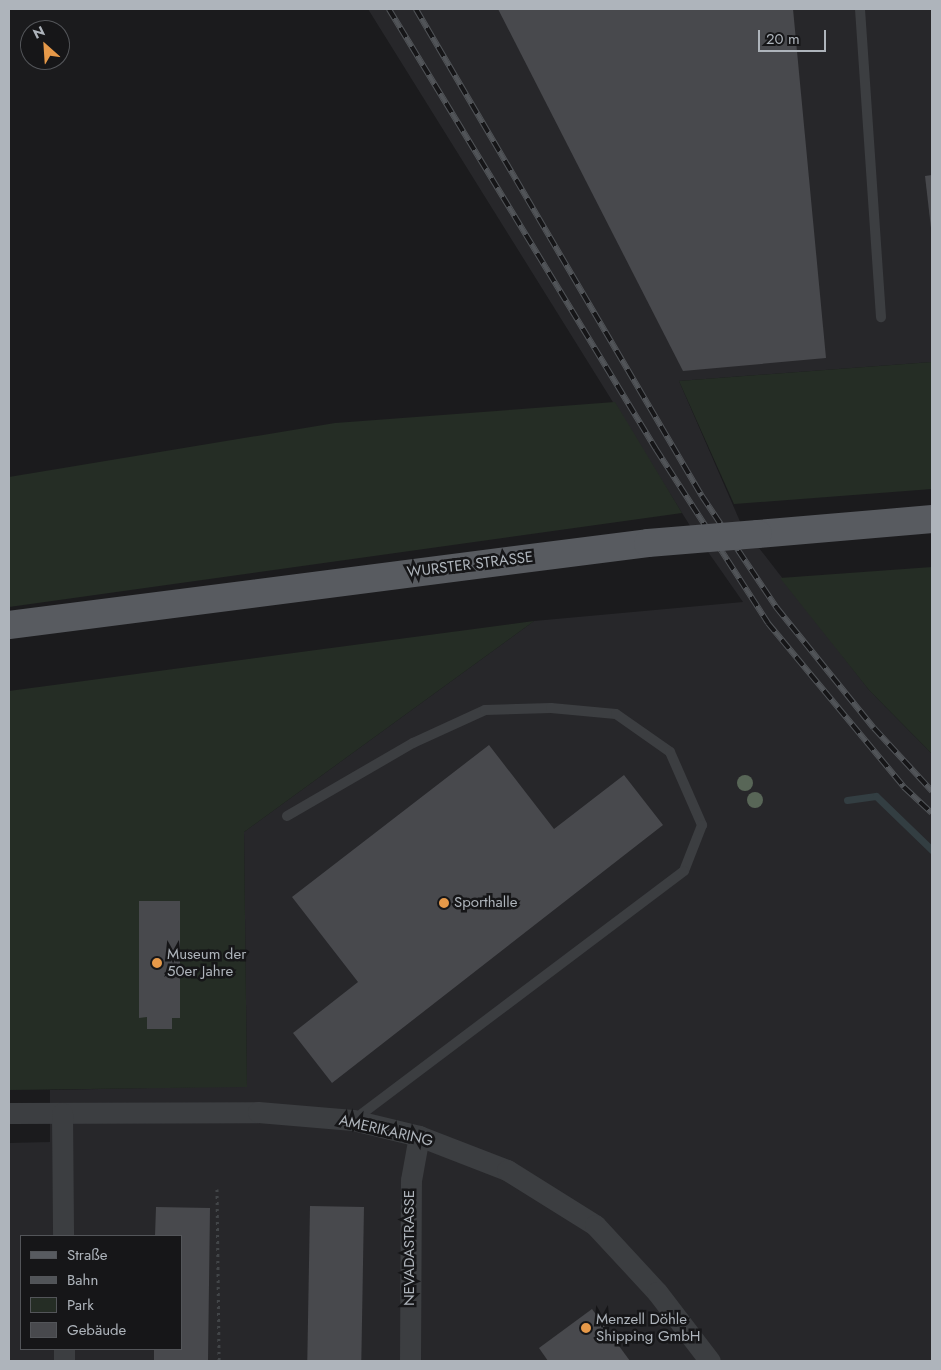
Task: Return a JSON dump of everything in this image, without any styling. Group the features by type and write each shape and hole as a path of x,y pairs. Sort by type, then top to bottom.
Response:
{"main road":[{"name":"WURSTER STRASSE","path":"9,625 648,543 932,519"}],"street":[{"name":"AMERIKARING","path":"9,1113 258,1112 353,1120 419,1136 507,1170 595,1225 657,1292 710,1361"},
{"path":"62,1113 63,1235"},
{"name":"NEVADASTRASSE","path":"410,1361 410,1180 419,1136"}],"lane":[{"path":"860,9 881,317"},
{"path":"287,816 413,743 485,710 551,708 616,714 670,752 702,825 684,871 353,1120"}],"path":[{"path":"217,1190 219,1361"}],"shaded area":[{"path":"368,9 932,9 932,362 679,381 742,526 869,690 932,754 932,1361 9,1361 9,1143 50,1142 50,1090 247,1086 244,832 534,621 743,602 692,529"}],"green space":[{"path":"932,362 932,489 734,504 679,381"},
{"path":"615,402 682,513 9,607 9,477 335,423"},
{"path":"932,567 932,754 869,690 780,578"},
{"path":"534,621 244,832 247,1087 9,1090 9,691"}],"building":[{"path":"498,9 793,9 826,358 683,371"},
{"path":"932,175 932,228 931,228 925,176"},
{"path":"489,745 554,829 624,775 663,825 332,1083 293,1033 358,982 292,897"},
{"path":"139,901 180,901 180,1018 172,1018 172,1029 147,1029 147,1017 139,1018"},
{"path":"310,1206 364,1207 361,1361 307,1361"},
{"path":"156,1207 210,1208 208,1361 154,1361 154,1350 182,1350 182,1235 155,1235"},
{"name":"Menzell Döhle Shipping GmbH","path":"592,1309 630,1361 548,1361 539,1348"}],"waterway":[{"path":"847,800 876,796 932,850"}],"railway":[{"path":"389,9 656,449 768,623 904,787 932,813"},
{"path":"416,9 702,496 777,608 874,728 932,791"}],"place":[{"name":"Sporthalle","path":"444,903"},
{"name":"Museum der 50er Jahre","path":"157,963"},
{"name":"Menzell Döhle Shipping GmbH","path":"586,1328"}]}
